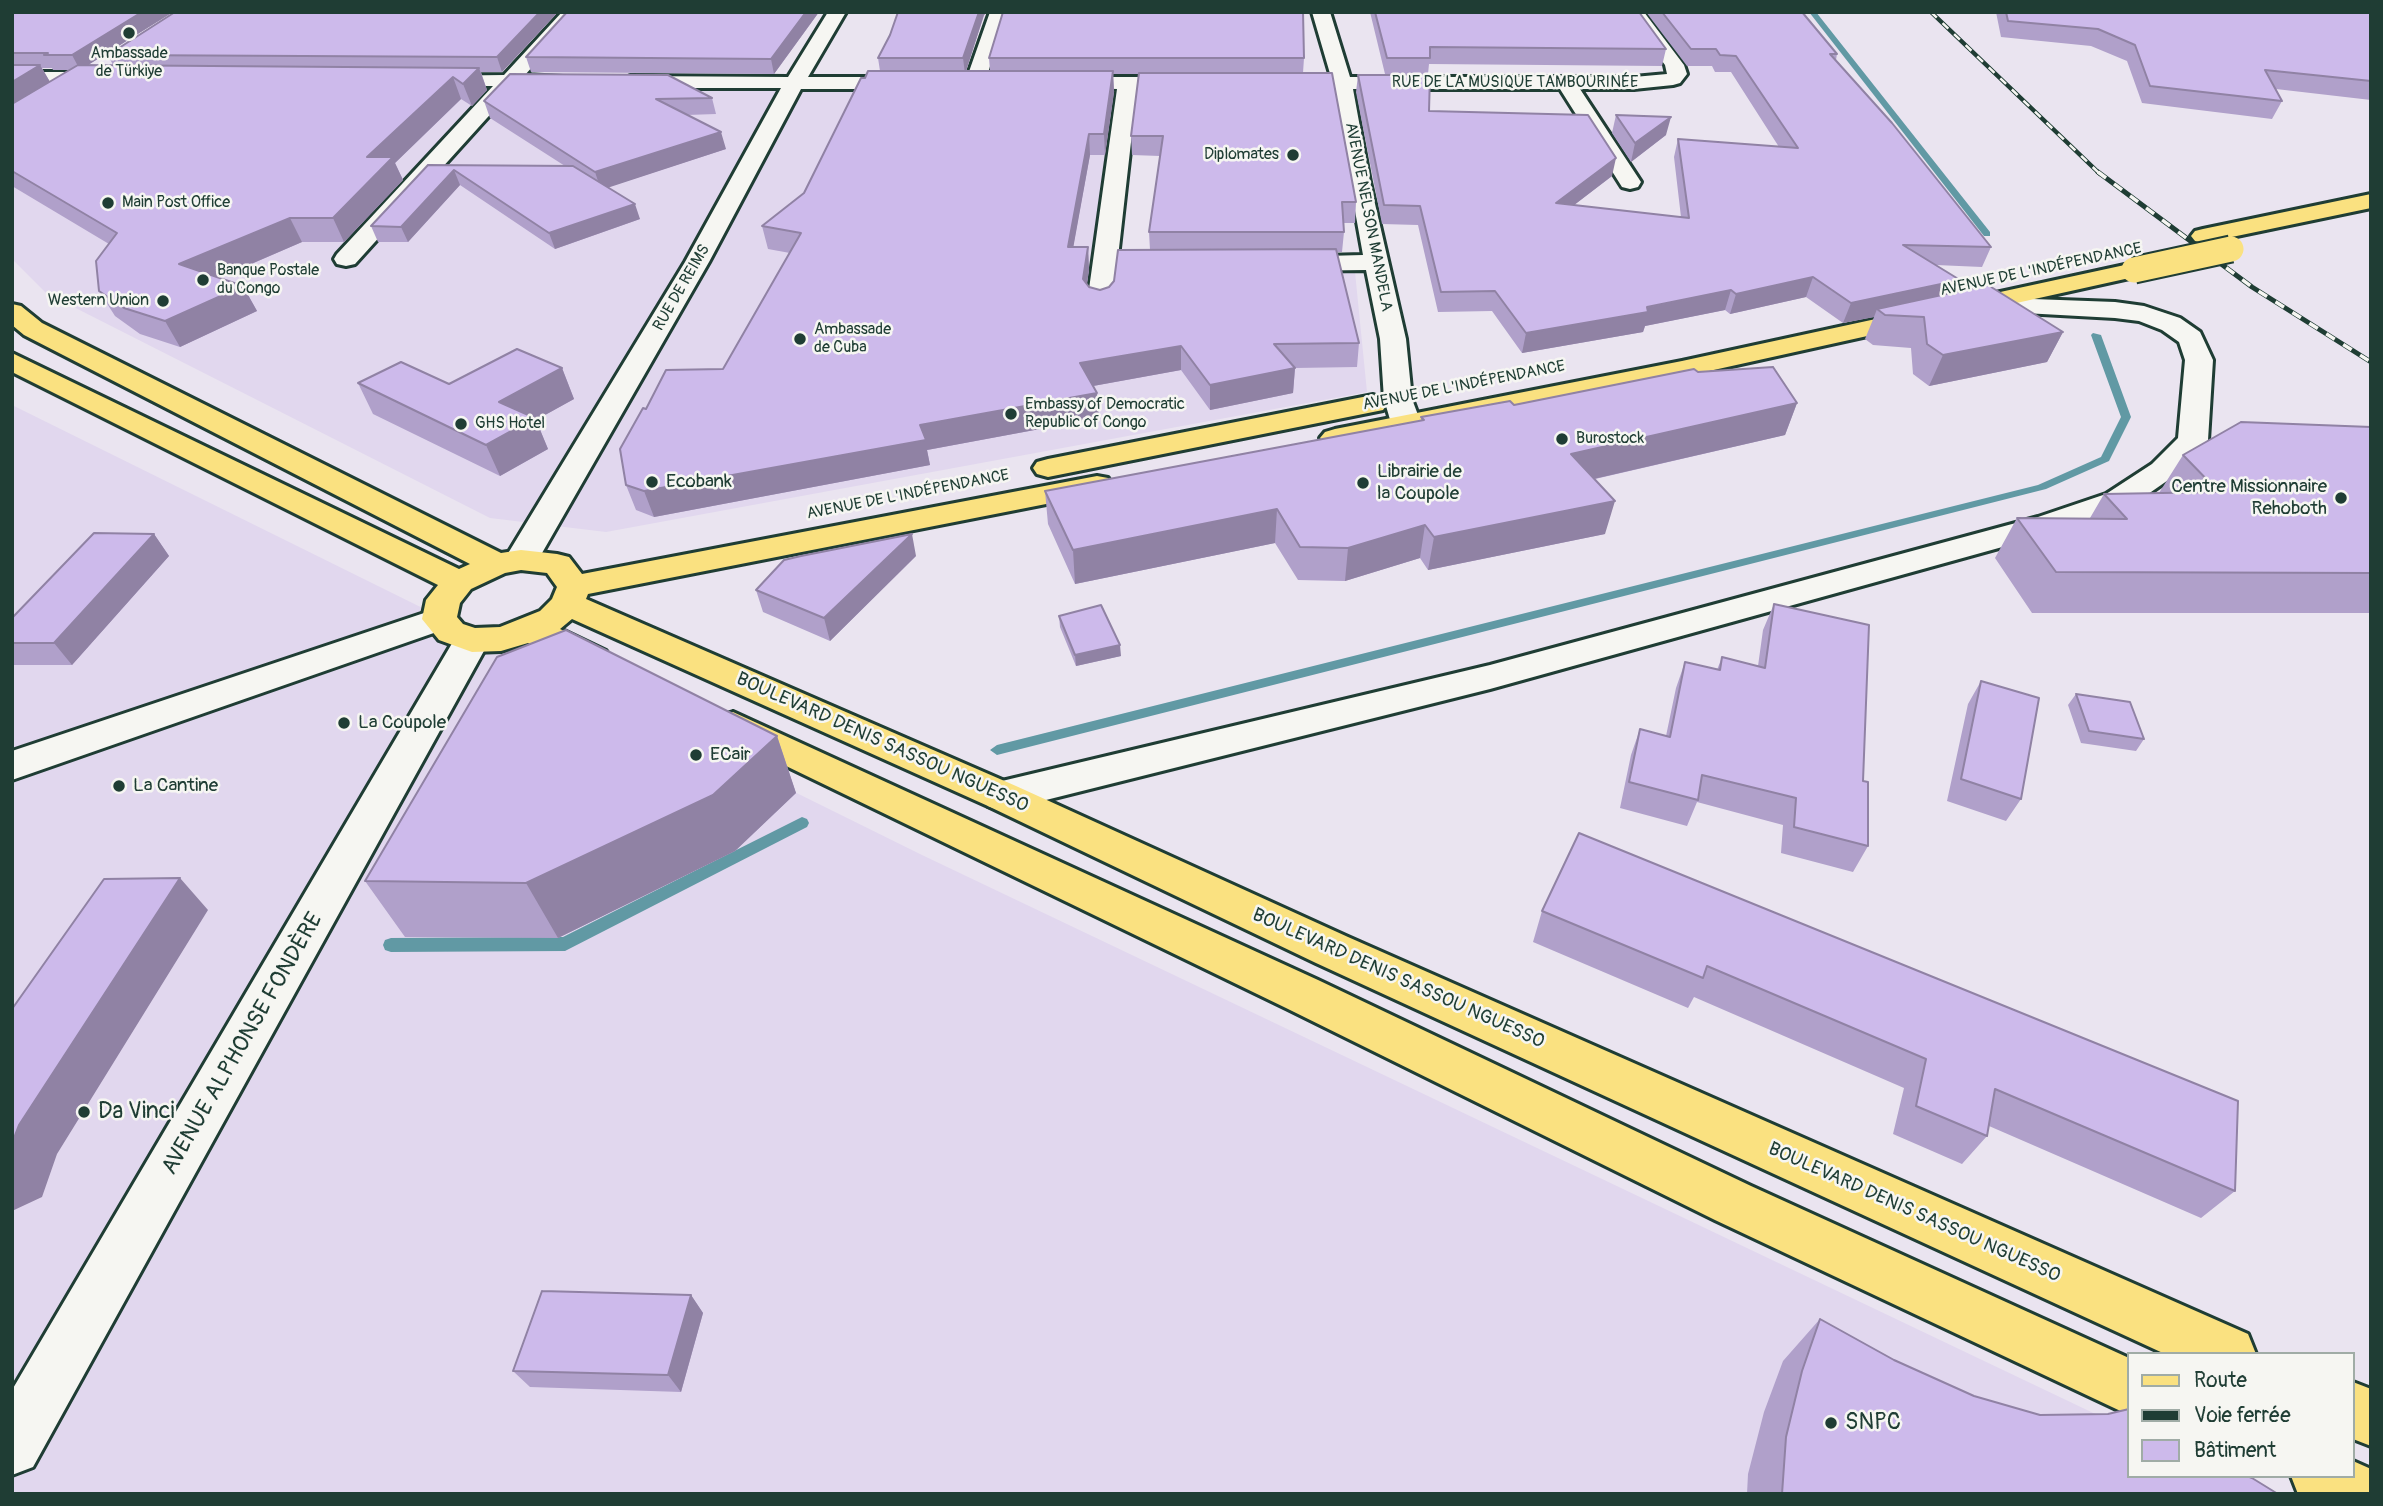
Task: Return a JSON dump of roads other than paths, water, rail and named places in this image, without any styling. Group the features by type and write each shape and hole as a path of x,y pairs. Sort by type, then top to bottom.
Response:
{"main road":[{"name":"AVENUE DE L'INDÉPENDANCE","path":"1402,411 1682,369 1978,305 2203,236 2371,201"},
{"name":"AVENUE DE L'INDÉPENDANCE","path":"566,585 1402,411 1653,350 2122,263 2231,250 2371,221"},
{"path":"12,312 33,329 509,562 566,585 552,618 531,631 501,639 456,629 443,600 459,582 509,562"},
{"path":"12,361 459,582"},
{"name":"BOULEVARD DENIS SASSOU NGUESSO","path":"566,585 1002,796 1332,950 2224,1352"},
{"path":"531,631 631,677"},
{"path":"693,706 1302,993 1733,1203 2128,1387"},
{"path":"2355,1411 2371,1418"},
{"path":"2324,1478 2358,1494"}],"street":[{"path":"346,259 512,81 572,12"},
{"name":"RUE DE REIMS","path":"509,562 697,262 794,83 836,12"},
{"name":"AVENUE NELSON MANDELA","path":"1321,12 1342,83 1393,339 1402,411"},
{"name":"RUE DE LA MUSIQUE TAMBOURINÉE","path":"1262,83 1634,83 1673,79 1677,74 1674,65 1635,12"},
{"path":"975,83 996,16"},
{"path":"54,97 109,63"},
{"path":"12,78 127,78"},
{"path":"415,80 579,81"},
{"path":"606,81 933,83"},
{"path":"1044,83 1208,83"},
{"path":"1100,303 1128,83"},
{"path":"1566,83 1630,182"},
{"path":"1266,264 1377,262"},
{"path":"1106,264 1186,265"},
{"path":"1002,796 1490,677 2049,524 2117,501 2163,470 2193,440 2199,360 2191,338 2171,324 2144,314 2115,310 1978,305"},
{"path":"12,766 456,629"},
{"name":"AVENUE ALPHONSE FONDÈRE","path":"12,1446 267,1004 456,629"}],"waterway":[{"path":"1812,12 1987,234"},
{"path":"997,750 2042,487 2105,459 2126,417 2096,335"},
{"path":"391,945 565,944 802,823"}],"railway":[{"path":"1931,12 2100,174"},
{"path":"2098,172 2252,287 2371,362"}],"place":[{"name":"Ambassade de Türkiye","path":"129,33"},
{"name":"Diplomates","path":"1293,155"},
{"name":"Main Post Office","path":"108,203"},
{"name":"Banque Postale du Congo","path":"203,280"},
{"name":"Western Union","path":"163,301"},
{"name":"Ambassade de Cuba","path":"800,339"},
{"name":"Embassy of Democratic Republic of Congo","path":"1011,414"},
{"name":"GHS Hotel","path":"461,424"},
{"name":"Burostock","path":"1562,439"},
{"name":"Ecobank","path":"652,482"},
{"name":"Librairie de la Coupole","path":"1363,483"},
{"name":"Centre Missionnaire Rehoboth","path":"2341,498"},
{"name":"La Coupole","path":"344,723"},
{"name":"ECair","path":"696,755"},
{"name":"La Cantine","path":"119,786"},
{"name":"Da Vinci","path":"84,1112"},
{"name":"SNPC","path":"1831,1423"}]}
